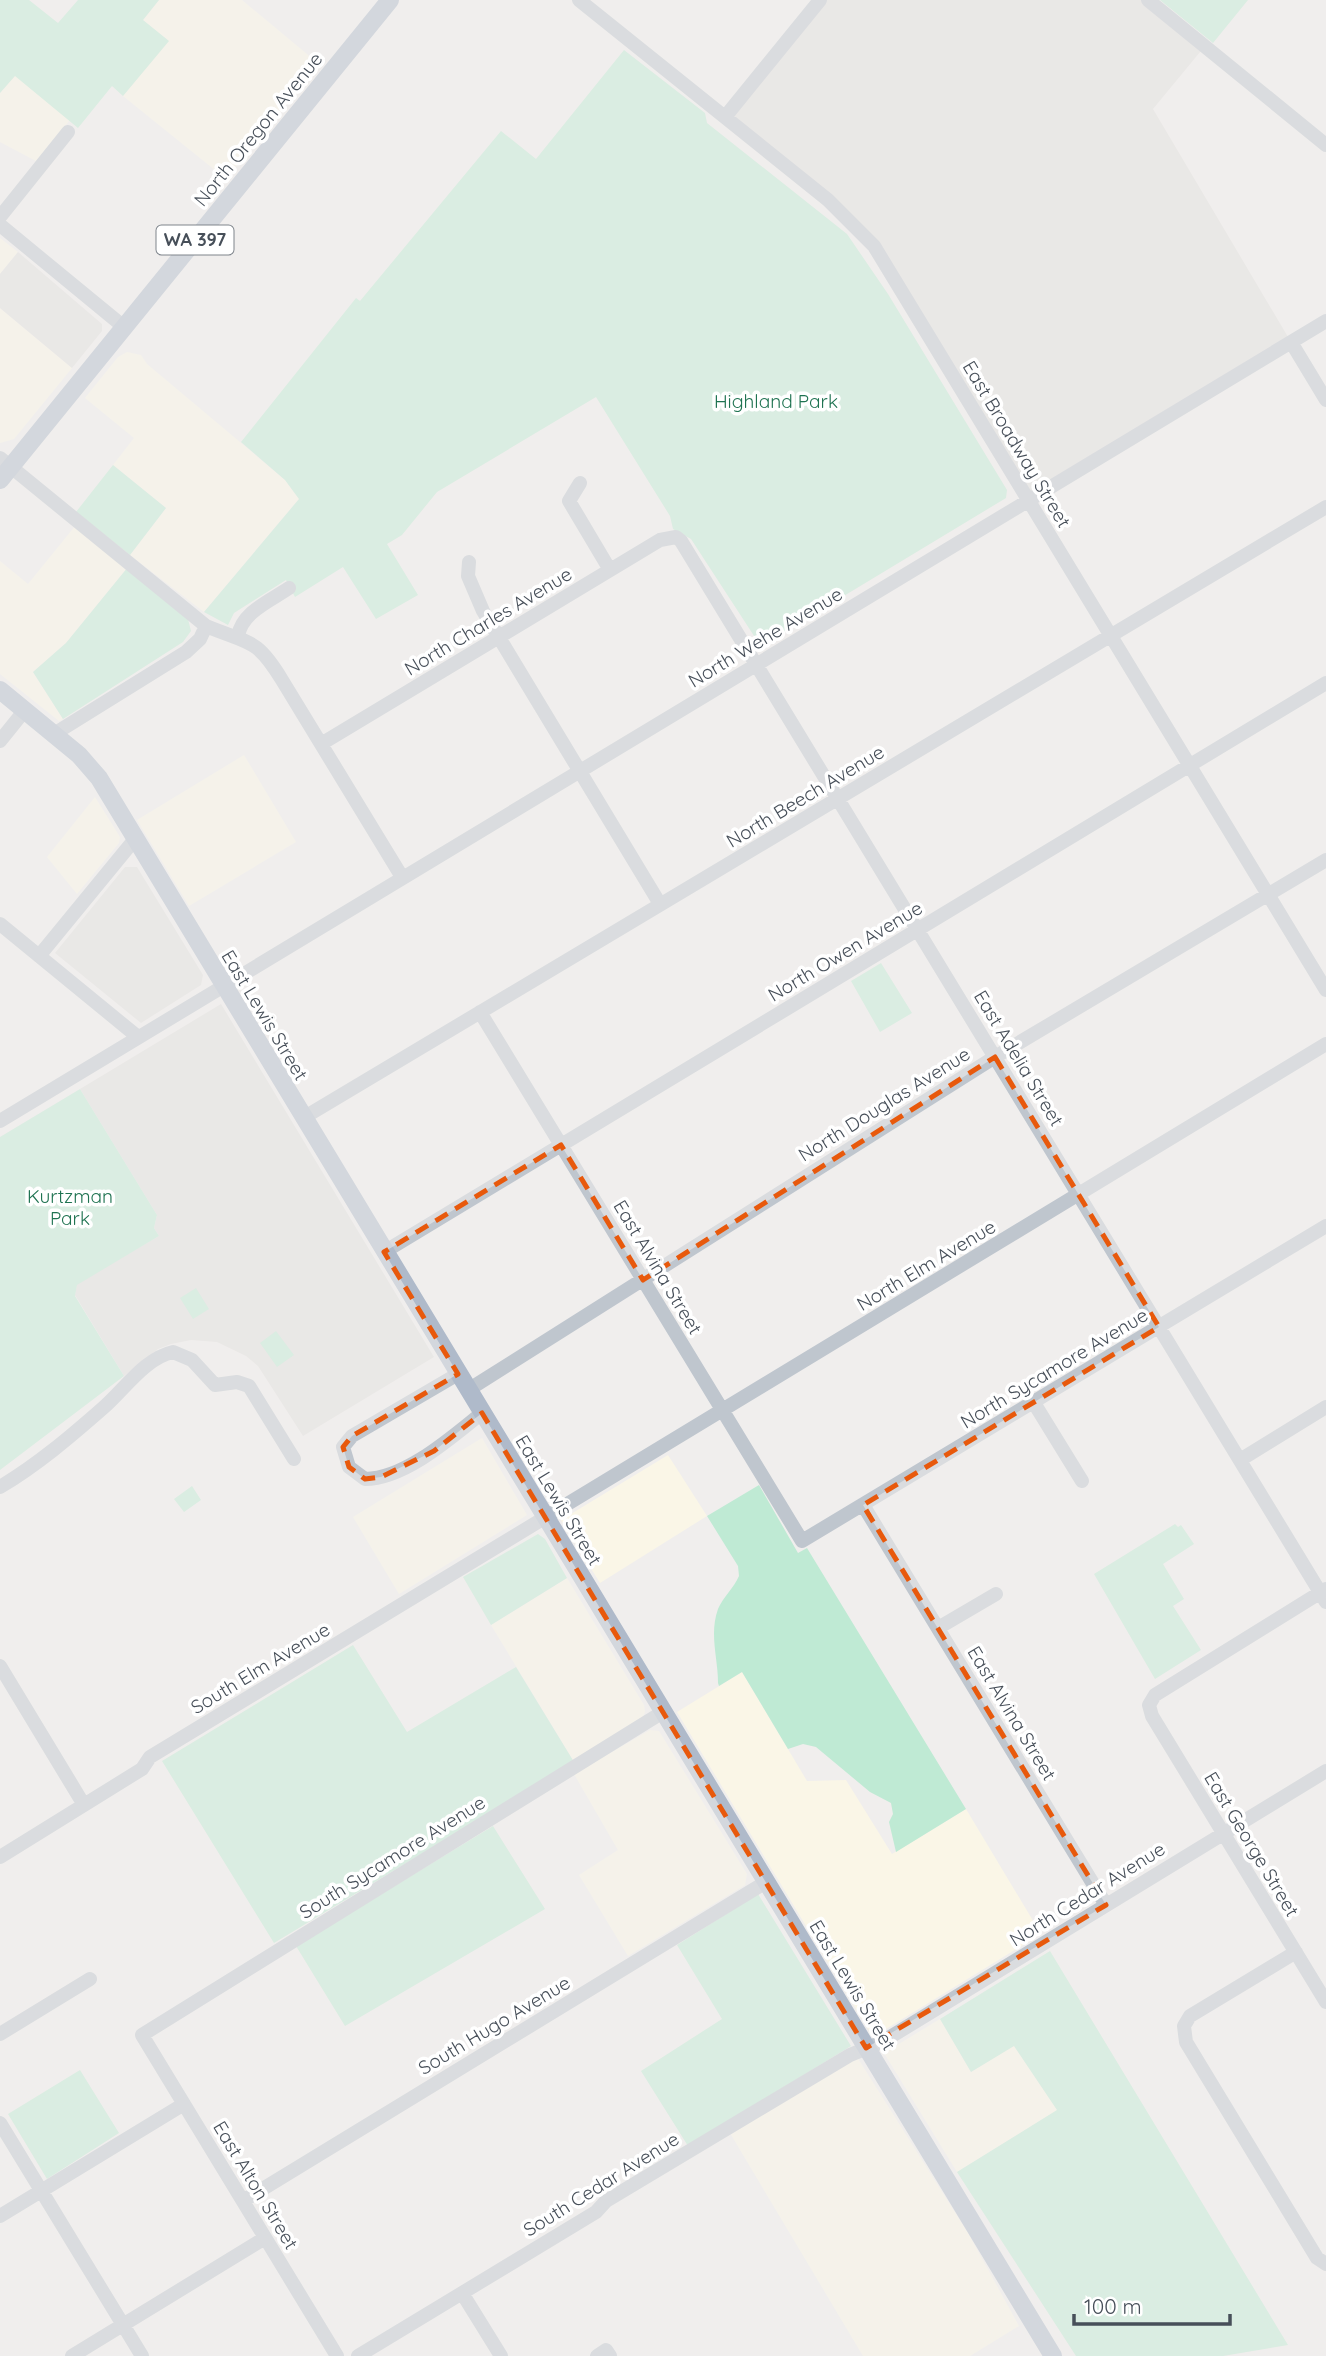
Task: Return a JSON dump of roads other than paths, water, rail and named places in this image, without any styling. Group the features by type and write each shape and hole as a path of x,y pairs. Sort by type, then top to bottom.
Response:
{"main road":[{"name":"North Oregon Avenue","path":"4,469 124,327 390,0"},
{"name":"East Lewis Street","path":"0,690 54,734 91,769 1053,2356"}],"street":[{"name":"East Broadway Street","path":"579,0 847,216 874,246 1326,990"},
{"path":"725,117 820,0"},
{"path":"1148,0 1326,145"},
{"path":"0,217 68,132"},
{"path":"0,225 124,327"},
{"name":"North Wehe Avenue","path":"0,1121 1326,321"},
{"path":"1291,342 1326,400"},
{"path":"4,469 206,626 252,642 268,657 402,877"},
{"path":"580,483 569,501 610,570"},
{"name":"North Beech Avenue","path":"303,1118 1326,507"},
{"name":"North Charles Avenue","path":"321,744 660,540 676,537"},
{"name":"East Adelia Street","path":"676,537 687,547 995,1058 1324,1594"},
{"path":"469,562 468,576 473,593 497,637 660,904"},
{"path":"238,636 239,627 248,615 289,588"},
{"path":"54,734 186,652 200,639 206,626"},
{"name":"North Owen Avenue","path":"384,1252 1326,683"},
{"path":"0,741 25,710"},
{"path":"39,956 135,839"},
{"name":"North Douglas Avenue","path":"468,1390 995,1058 1326,860"},
{"path":"0,924 138,1037"},
{"name":"East Alvina Street","path":"480,1012 802,1541"},
{"name":"North Elm Avenue","path":"545,1518 1326,1044"},
{"name":"North Sycamore Avenue","path":"802,1541 1326,1226"},
{"path":"0,1487 46,1455 156,1359 173,1352 192,1360 215,1385 237,1382 249,1386 294,1459"},
{"path":"458,1374 352,1436 343,1447 349,1467 365,1479 381,1477 434,1451 482,1413"},
{"path":"1034,1403 1082,1481"},
{"path":"1240,1460 1326,1407"},
{"name":"East Alvina Street","path":"863,1505 1106,1905"},
{"name":"South Elm Avenue","path":"0,1857 142,1769 150,1758 545,1518"},
{"path":"938,1628 996,1594"},
{"name":"East George Street","path":"1324,1594 1155,1695 1149,1705 1152,1716 1326,2001"},
{"path":"0,1667 84,1805"},
{"name":"South Sycamore Avenue","path":"142,2035 663,1712"},
{"name":"North Cedar Avenue","path":"866,2048 880,2043 1326,1770"},
{"name":"South Hugo Avenue","path":"243,2201 766,1882"},
{"path":"1296,1952 1190,2016 1184,2026 1186,2042 1322,2261"},
{"path":"0,2034 90,1979"},
{"name":"East Alton Street","path":"142,2035 337,2356"},
{"name":"South Cedar Avenue","path":"358,2356 596,2212 606,2202 653,2173 850,2054 866,2048"},
{"path":"0,2216 184,2104"},
{"path":"0,2123 142,2356"},
{"path":"72,2356 265,2238"},
{"path":"463,2293 501,2356"}],"park label":[{"name":"Highland Park","path":"776,401"},
{"name":"Kurtzman Park","path":"70,1207"}]}
